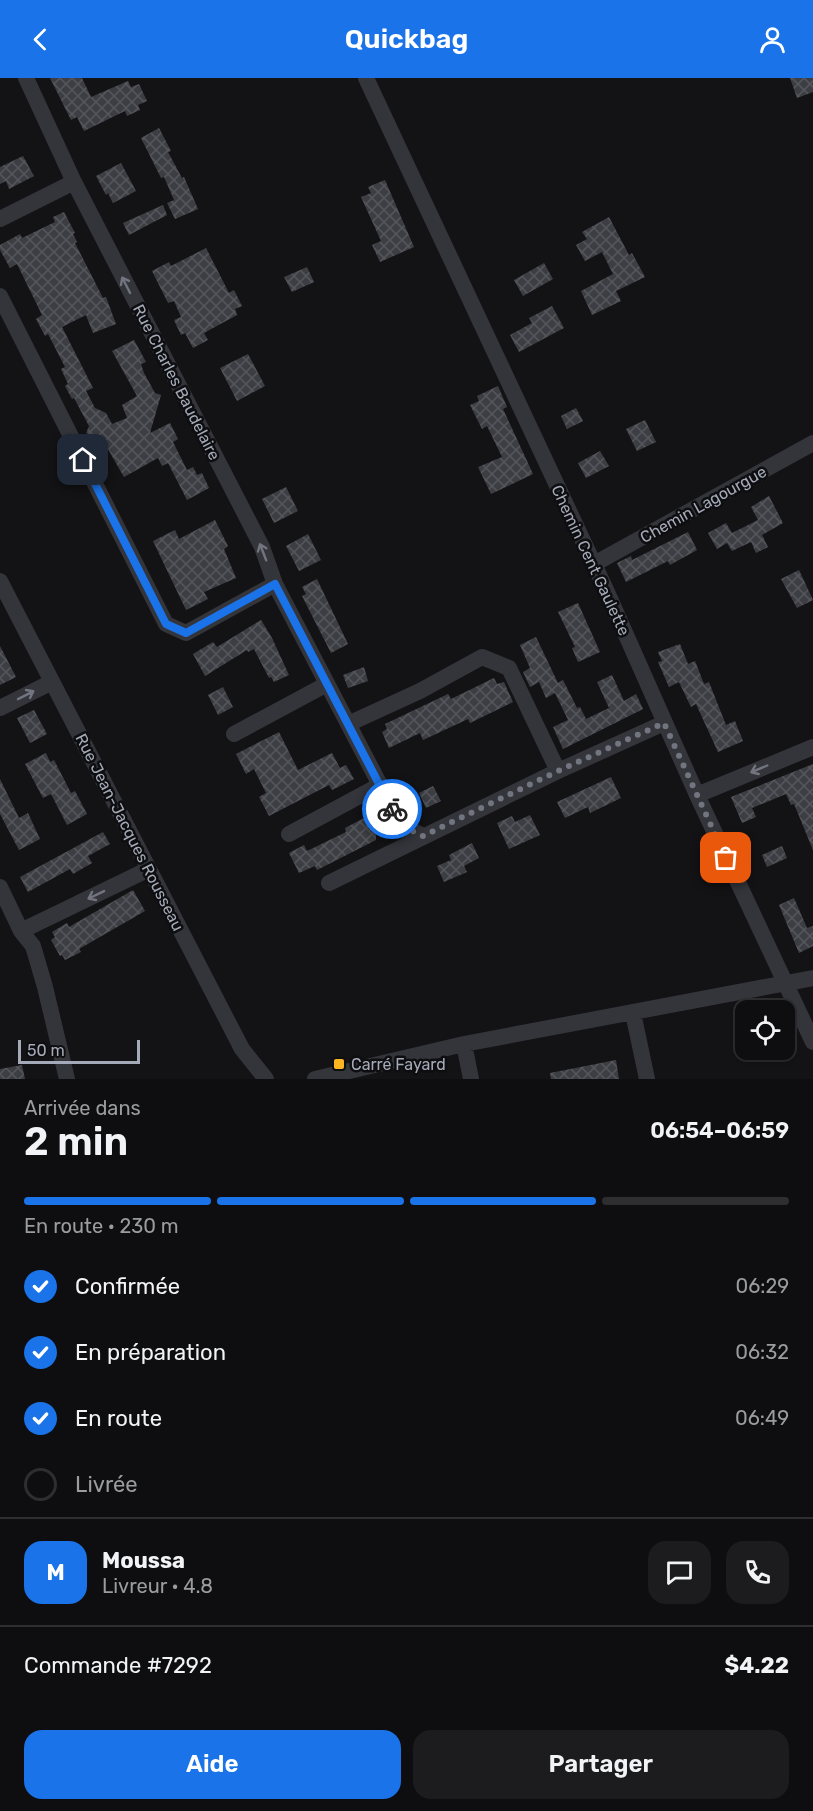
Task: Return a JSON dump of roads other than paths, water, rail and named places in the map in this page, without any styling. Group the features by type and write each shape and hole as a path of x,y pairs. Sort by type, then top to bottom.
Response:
{"street":[{"name":"Rue Charles Baudelaire","path":"26,78 74,182 262,547 275,584 400,825 423,836"},
{"name":"Chemin Cent Gaulette","path":"366,78 594,564 664,723 813,1042"},
{"path":"0,219 74,182"},
{"path":"0,296 166,624 186,633 275,584"},
{"name":"Chemin Lagourgue","path":"594,564 813,443"},
{"name":"Rue Jean-Jacques Rousseau","path":"1,584 242,1049 266,1079"},
{"path":"348,724 420,691 482,657 509,668 558,771"},
{"path":"0,708 52,682"},
{"path":"234,735 327,684"},
{"path":"329,883 558,771 664,723"},
{"path":"697,795 813,747"},
{"path":"289,834 380,785"},
{"path":"21,931 149,869"},
{"path":"0,887 21,931 33,946 67,1079"},
{"path":"315,1079 464,1044 813,978"},
{"path":"633,1013 647,1079"},
{"path":"464,1044 471,1079"}],"place":[{"name":"Carré Fayard","path":"339,1064"}]}
